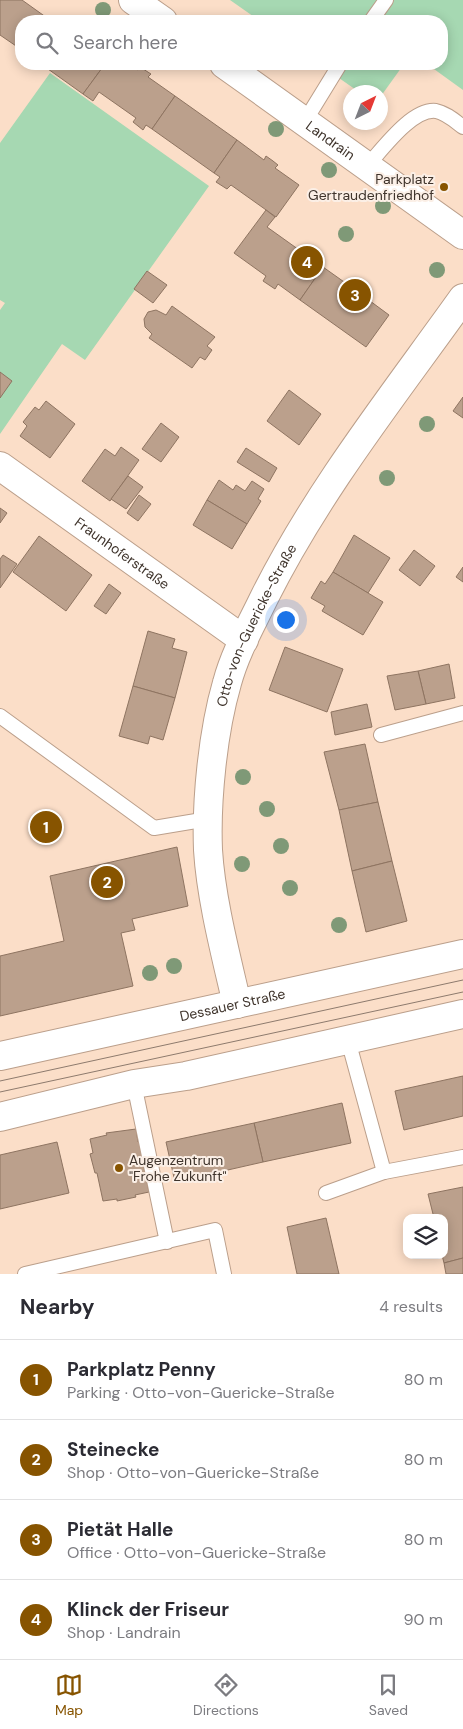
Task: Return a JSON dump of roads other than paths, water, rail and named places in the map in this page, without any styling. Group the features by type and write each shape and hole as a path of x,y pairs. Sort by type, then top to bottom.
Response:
{"street":[{"path":"133,0 154,15"},
{"name":"Landrain","path":"233,70 463,235"},
{"name":"Otto-von-Guericke-Straße","path":"237,1004 214,892 208,851 212,765 227,682 244,640 281,565 332,480 463,298"},
{"name":"Fraunhoferstraße","path":"0,466 244,640"},
{"name":"Dessauer Straße","path":"0,1056 463,954"},
{"path":"0,1117 134,1084 186,1076 463,1014"}],"lane":[{"path":"375,15 386,0"},
{"path":"305,121 336,70"},
{"path":"367,166 412,118 425,112 436,111 450,117 463,127"},
{"path":"381,735 463,713"},
{"path":"0,716 154,828 208,819"},
{"path":"348,1040 384,1172"},
{"path":"134,1084 167,1242"},
{"path":"326,1193 384,1172 463,1158"},
{"path":"24,1274 64,1270 215,1230 224,1274"}],"tram line":[{"path":"0,1081 463,980"},
{"path":"0,1092 463,992"}],"place":[{"name":"Parkplatz Gertraudenfriedhof","path":"444,187"},
{"name":"Klinck der Friseur","path":"307,262"},
{"name":"Pietät Halle","path":"355,295"},
{"name":"Parkplatz Penny","path":"46,827"},
{"name":"Steinecke","path":"107,882"},
{"name":"Augenzentrum \"Frohe Zukunft\"","path":"119,1168"}]}
